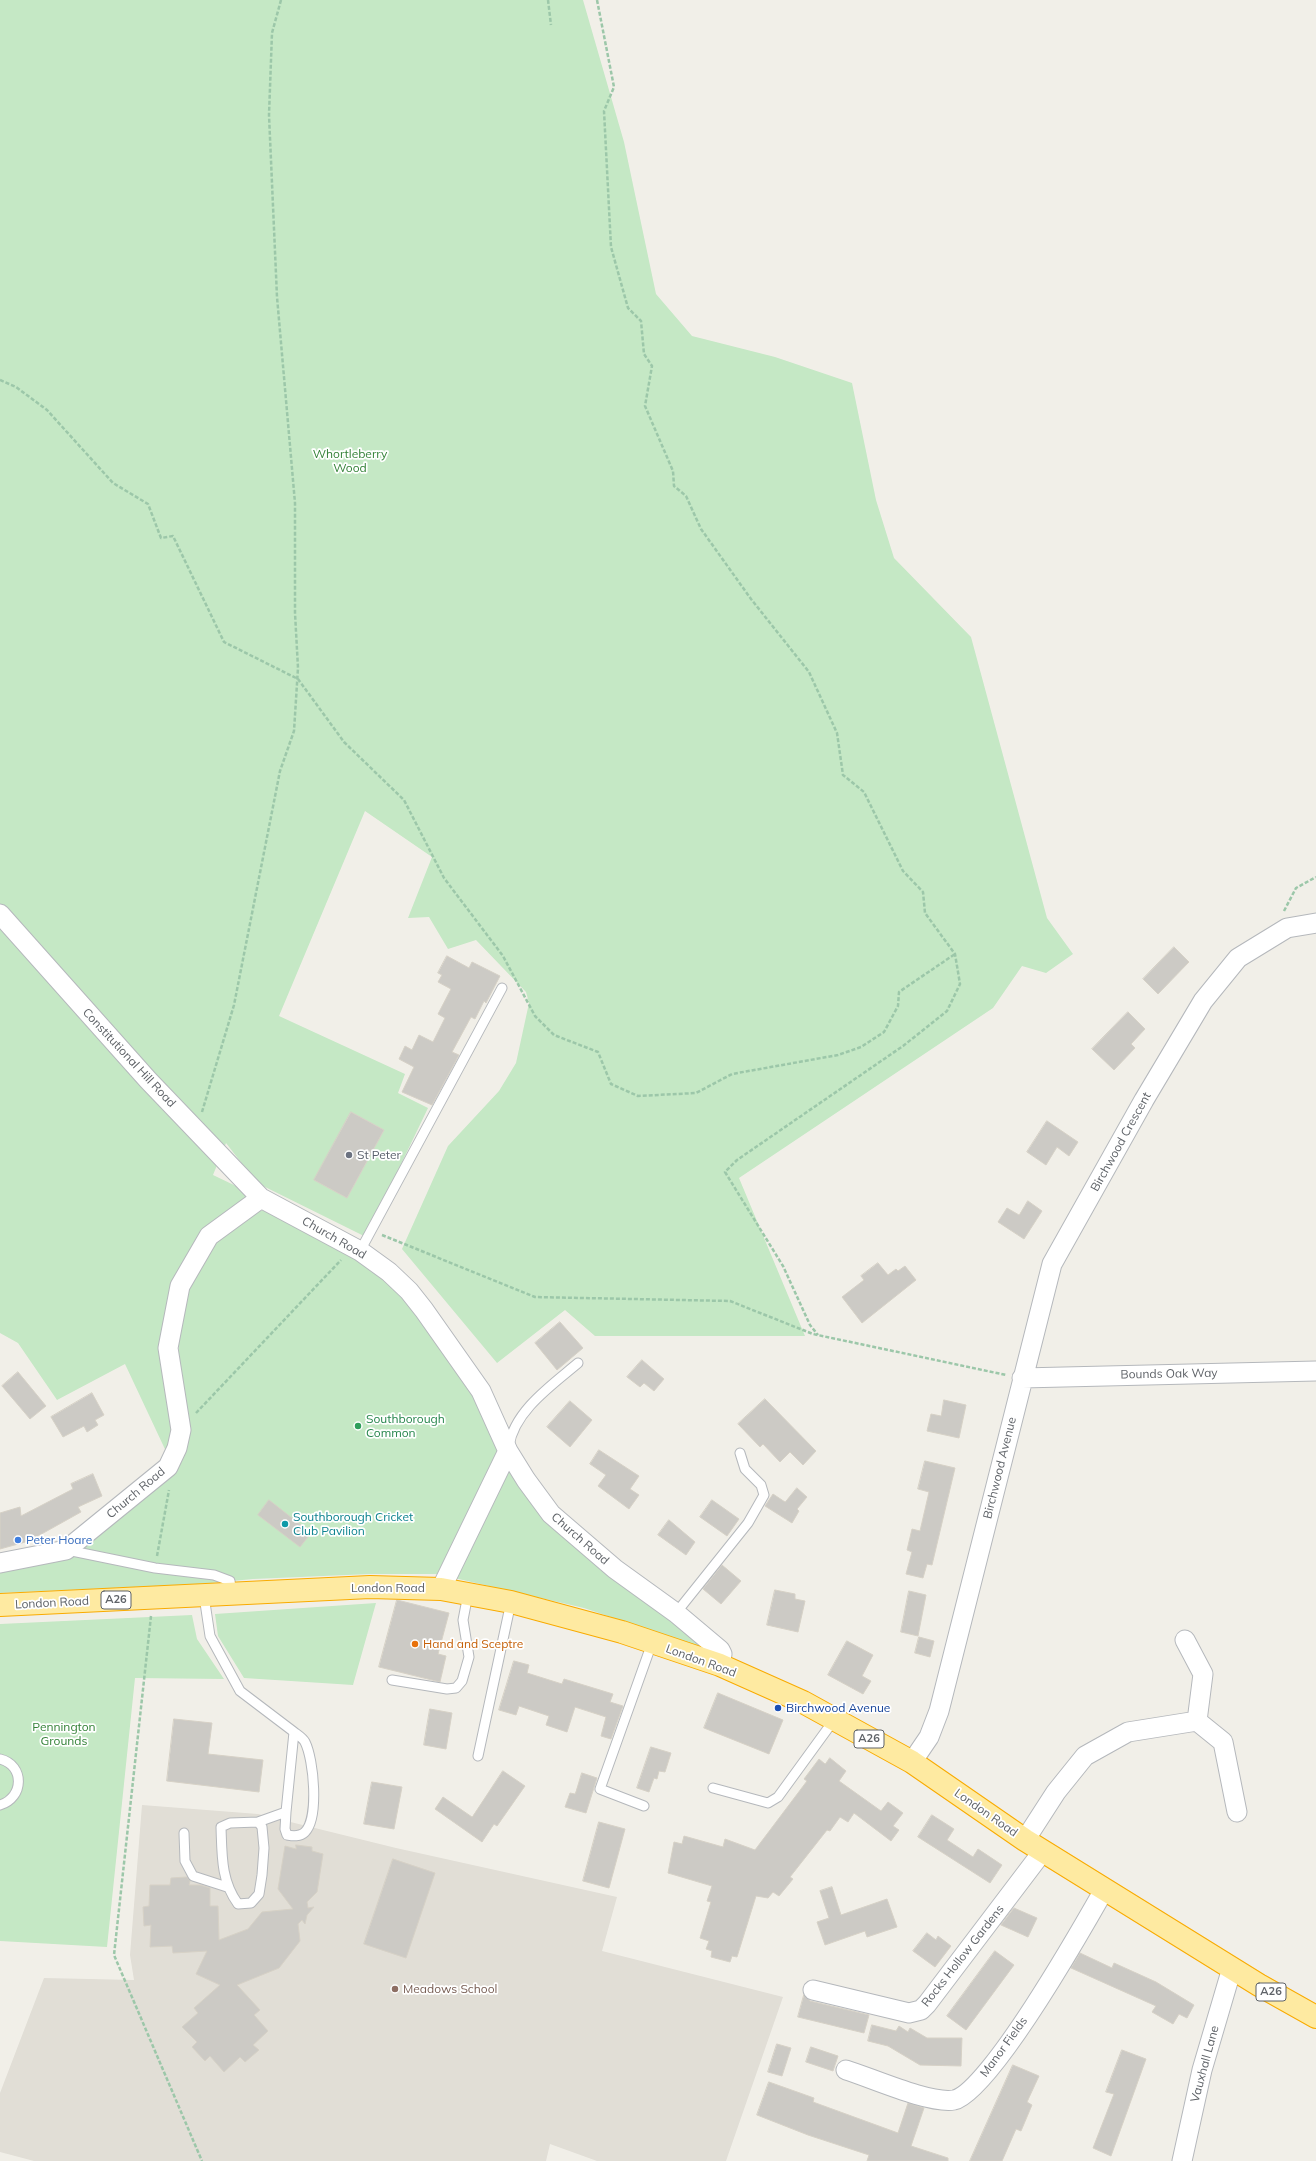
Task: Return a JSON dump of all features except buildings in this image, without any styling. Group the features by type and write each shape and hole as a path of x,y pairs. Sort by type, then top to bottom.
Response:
{"highway":[{"name":"London Road","path":"0,1605 370,1587 441,1589 511,1602 622,1632 720,1665 803,1702 912,1762 1034,1846 1232,1968 1316,2017"}],"street":[{"name":"Constitutional Hill Road","path":"0,914 148,1080 261,1198"},
{"name":"Birchwood Crescent","path":"1022,1378 1052,1264 1140,1107 1203,1001 1238,958 1271,936 1287,928 1316,923"},
{"name":"Church Road","path":"0,1563 66,1550 168,1467 177,1448 181,1430 168,1348 180,1286 210,1236 261,1198 356,1249 389,1272 424,1310 481,1391 508,1451 526,1480 551,1514 615,1569 676,1613 720,1650 722,1654 720,1665"},
{"name":"Bounds Oak Way","path":"1022,1378 1316,1371"},
{"name":"Birchwood Avenue","path":"912,1762 929,1737 939,1710 1022,1378"},
{"path":"441,1589 508,1451"},
{"path":"1185,1640 1203,1674 1197,1720 1223,1742 1237,1812"},
{"name":"Rocks Hollow Gardens","path":"814,1990 908,2013 921,2010 927,2004 1034,1846 1056,1792 1086,1756 1128,1732 1197,1720"},
{"name":"Manor Fields","path":"846,2070 928,2097 943,2100 964,2097 981,2079 1019,2029 1052,1979 1104,1890"},
{"name":"Vauxhall Lane","path":"1182,2161 1202,2070 1232,1968"}],"lane":[{"path":"356,1249 370,1230 502,988"},
{"path":"508,1451 510,1436 516,1424 532,1404 578,1363"},
{"path":"676,1613 748,1523 764,1495 761,1485 745,1469 740,1453"},
{"path":"66,1550 155,1568 219,1576 230,1581 232,1593"},
{"path":"392,1680 447,1689 456,1688 462,1681 469,1657 463,1620 468,1593"},
{"path":"204,1596 210,1636 240,1691 294,1732 305,1741 311,1758 312,1820 304,1833 296,1837 287,1836 285,1829 294,1732"},
{"path":"478,1756 511,1602"},
{"path":"644,1806 600,1789 652,1643"},
{"path":"713,1788 768,1803 778,1797 834,1720"},
{"path":"0,1759 9,1762 15,1768 19,1780 15,1796 9,1802 0,1805"},
{"path":"258,1822 262,1827 264,1848 259,1894 251,1902 238,1904 227,1887 223,1874 221,1827 230,1823 258,1822 286,1812"},
{"path":"184,1833 186,1861 193,1876 227,1887"}],"path":[{"path":"196,1130 234,1005 280,771 294,731 298,679 295,503 277,297 269,115 272,33 281,0"},
{"path":"548,0 551,25"},
{"path":"597,0 614,87 604,111 612,247 628,308 641,321 644,354 652,366 645,406 673,471 674,486 686,496 701,529 751,599 809,672 837,733 844,775 864,792 903,871 923,892 925,913 955,954 960,984 947,1011 903,1046 737,1160 725,1172 783,1266 810,1325 818,1335"},
{"path":"0,380 16,387 47,410 113,483 148,504 161,538 173,536 224,642 298,679 344,742 404,800 444,878 503,956 535,1016 554,1035 598,1052 611,1084 638,1096 696,1093 732,1074 838,1055 855,1049 884,1032 898,1006 899,992 955,954"},
{"path":"1271,936 1296,888 1316,878"},
{"path":"370,1230 535,1297 730,1301 818,1335 1022,1378"},
{"path":"181,1430 356,1249"},
{"path":"155,1568 170,1485"},
{"path":"153,1598 142,1711 114,1955 202,2161"}],"shaded area":[{"name":"Meadows School","path":"142,1805 258,1814 396,1848 617,1897 602,1951 783,1997 726,2161 597,2161 550,2144 546,2161 34,2161 0,2152 0,2093 44,1978 134,1980 130,1955"}],"green space":[{"name":"Whortleberry Wood","path":"0,0 583,0 624,142 656,294 692,336 775,357 852,383 876,500 894,558 971,637 1047,918 1073,954 1046,973 1022,966 993,1008 739,1178 805,1336 595,1336 565,1310 497,1363 402,1249 448,1146 499,1091 516,1063 529,1003 526,992 476,940 448,949 429,917 408,918 432,857 365,811 279,1016 405,1074 398,1093 428,1108 366,1237 257,1183 226,1143 213,1175 261,1198 209,1236 180,1286 169,1351 181,1430 171,1462 125,1364 57,1400 18,1343 0,1333","holes":["351,1112 384,1130 347,1198 315,1180"]},
{"name":"Southborough Common","path":"267,1210 350,1251 396,1284 469,1385 514,1476 622,1583 706,1649 584,1608 437,1574 370,1574 253,1579 201,1584 0,1593 0,1570 63,1556 175,1463 180,1309 200,1258 246,1213"},
{"path":"376,1603 353,1685 244,1678 218,1636 215,1614"},
{"name":"Pennington Grounds","path":"192,1615 197,1639 224,1679 135,1678 107,1947 0,1941 0,1624"}],"place":[{"name":"St Peter","path":"349,1155"},
{"name":"Southborough Common","path":"358,1426"},
{"name":"Southborough Cricket Club Pavilion","path":"285,1524"},
{"name":"Peter Hoare","path":"18,1540"},
{"name":"Hand and Sceptre","path":"415,1644"},
{"name":"Birchwood Avenue","path":"778,1708"},
{"name":"Meadows School","path":"395,1989"}]}
